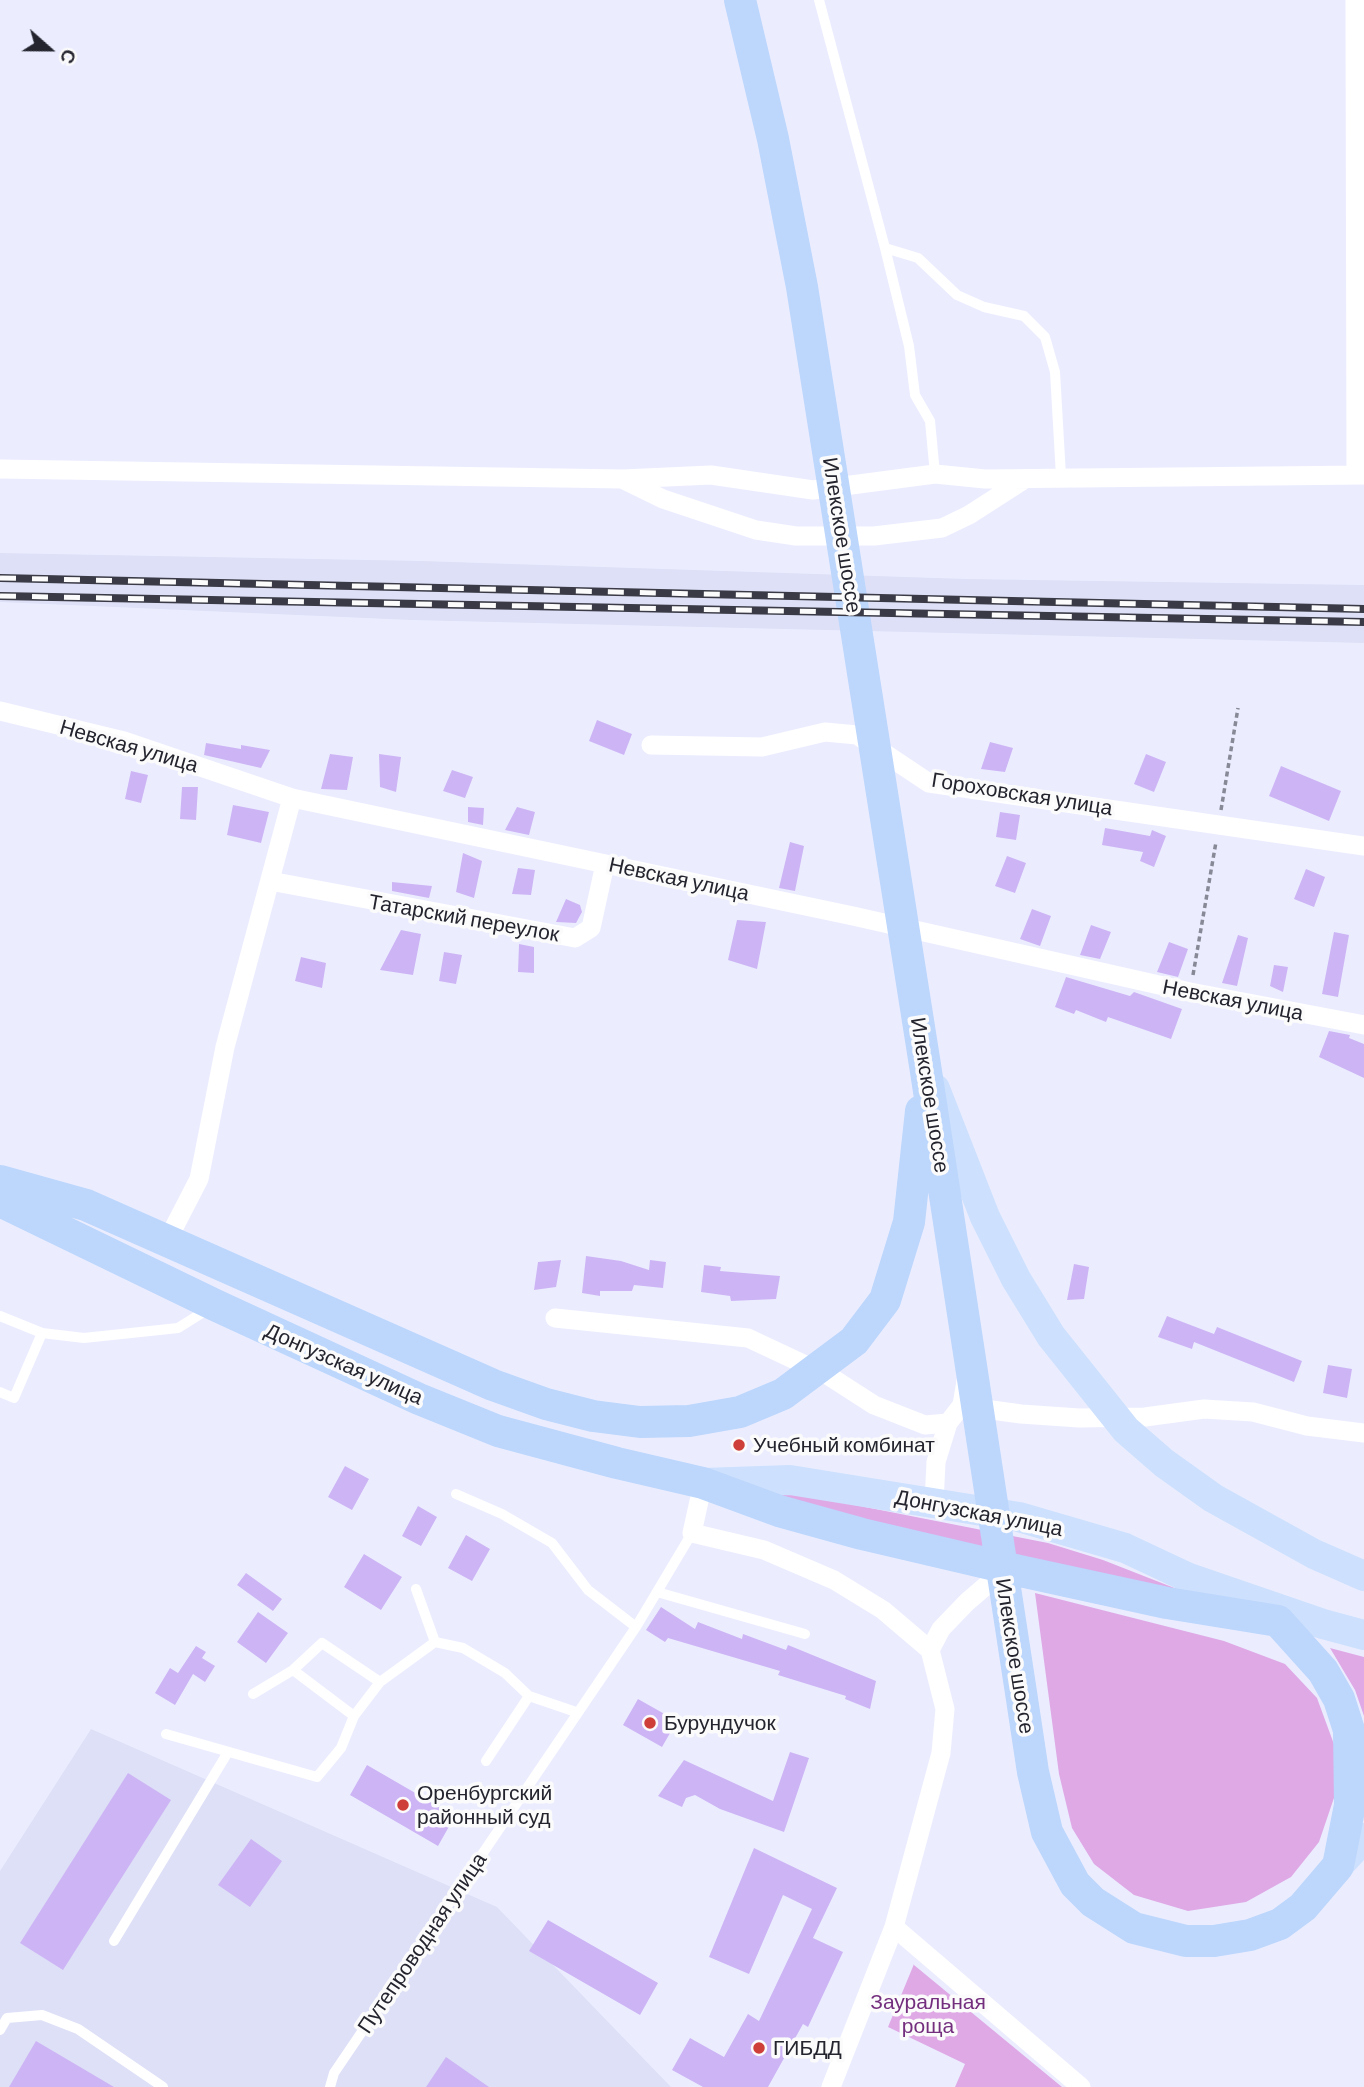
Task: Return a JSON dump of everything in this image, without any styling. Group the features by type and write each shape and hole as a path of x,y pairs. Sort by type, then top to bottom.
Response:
{"highway":[{"name":"Илекское шоссе","path":"740,0 773,139 821,402 1032,1772 1047,1832 1074,1884 1114,1917 1158,1937 1186,1941 1214,1941 1250,1935 1280,1923 1303,1907 1338,1866"},
{"path":"0,1181 86,1205 431,1357 546,1404 593,1416 640,1422 689,1421 740,1412 783,1394 854,1341 885,1300 909,1222 925,1065"},
{"name":"Донгузская улица","path":"0,1201 215,1305 419,1399 498,1431 704,1483 803,1517 1020,1571 1167,1603 1278,1621"},
{"path":"1278,1621 1324,1671 1339,1699 1349,1730 1350,1805 1338,1866"}],"main road":[{"path":"925,1065 985,1217 1016,1279 1051,1336 1092,1392 1126,1430 1164,1463 1213,1497 1290,1542 1364,1576"},
{"name":"Донгузская улица","path":"704,1483 790,1480 1019,1517 1125,1548 1189,1578 1322,1624 1364,1635"},
{"name":"Донгузская улица","path":"1278,1621 1322,1624"},
{"path":"1338,1866 1364,1838"}],"street":[{"path":"0,469 624,479 711,475 813,491 935,474 985,479 1061,476 1360,475 1355,0"},
{"path":"624,479 663,499 756,530 796,536 874,537 942,528 969,515 1027,477"},
{"name":"Невская улица","path":"0,711 124,741 292,798 1190,992 1364,1025"},
{"name":"Гороховская улица","path":"651,745 762,747 825,732 857,735 929,783 1364,846"},
{"path":"886,752 973,1346 962,1405 948,1423 936,1462 934,1503"},
{"path":"168,1239 199,1179 225,1047 292,798"},
{"name":"Татарский переулок","path":"270,881 575,938 591,928 605,864"},
{"path":"555,1318 748,1338 829,1376 874,1405 925,1425 948,1423"},
{"path":"962,1405 1021,1414 1079,1418 1145,1417 1204,1409 1241,1411 1307,1426 1364,1433"},
{"path":"704,1483 692,1533 764,1550 834,1580 883,1610 930,1650 945,1709 941,1753 894,1927 831,2087"},
{"path":"930,1650 941,1629 967,1602 988,1584 1020,1571"},
{"path":"894,1927 1081,2087"}],"lane":[{"path":"819,0 909,346 915,396 930,421 935,474"},
{"path":"885,248 918,258 957,295 984,307 1024,316 1045,337 1055,372 1061,476"},
{"path":"0,1315 42,1333 84,1338 178,1328 215,1305"},
{"path":"0,1392 15,1398 42,1333"},
{"path":"456,1494 502,1514 552,1543 588,1590 636,1626"},
{"name":"Путепроводная улица","path":"330,2087 334,2074 636,1626 692,1533"},
{"path":"416,1589 435,1642"},
{"path":"657,1592 805,1634"},
{"path":"166,1734 317,1777 341,1748 354,1716 380,1682 435,1642 464,1648 505,1673 528,1696 576,1712"},
{"path":"253,1694 293,1670 322,1643 380,1682"},
{"path":"293,1670 354,1716"},
{"path":"486,1761 528,1696"},
{"path":"114,1941 228,1752"},
{"path":"0,2030 7,2018 42,2015 78,2029 163,2087"}],"path":[{"path":"1190,992 1238,708"}],"shaded area":[{"path":"0,553 422,561 967,579 1364,585 1364,643 411,620 0,602"},
{"path":"91,1729 497,1907 671,2087 0,2087 0,1871"}],"green space":[{"path":"748,1492 799,1494 1048,1543 1103,1560 1200,1598"},
{"path":"1035,1593 1224,1641 1285,1664 1317,1698 1335,1747 1336,1792 1319,1842 1291,1877 1246,1902 1188,1911 1134,1895 1094,1864 1072,1828 1059,1774"},
{"path":"1330,1648 1364,1657 1364,1716 1355,1690"},
{"name":"Зауральная роща","path":"914,1964 1062,2087 955,2087 965,2064 888,2027"}],"building":[{"path":"597,720 632,734 624,755 589,741"},
{"path":"990,742 1013,748 1005,772 981,769"},
{"path":"206,743 241,749 241,745 270,750 261,768 204,755"},
{"path":"330,754 353,757 347,790 321,789"},
{"path":"379,754 401,757 396,792 380,787"},
{"path":"1146,754 1166,762 1154,792 1134,784"},
{"path":"1281,766 1341,791 1329,821 1269,796"},
{"path":"452,770 473,777 465,798 443,791"},
{"path":"131,771 148,775 141,803 125,799"},
{"path":"182,787 198,787 196,820 180,819"},
{"path":"233,805 269,812 261,843 227,835"},
{"path":"468,807 484,808 483,825 468,822"},
{"path":"517,807 535,812 529,835 505,830"},
{"path":"1000,812 1020,815 1016,840 996,837"},
{"path":"1105,828 1150,836 1152,830 1166,836 1154,867 1140,861 1143,852 1102,845"},
{"path":"790,842 804,846 795,891 779,888"},
{"path":"463,853 482,861 474,898 456,892"},
{"path":"1007,856 1026,863 1015,893 995,886"},
{"path":"518,868 535,870 531,895 512,894"},
{"path":"1306,869 1325,877 1314,907 1294,899"},
{"path":"392,882 432,886 429,898 392,891"},
{"path":"566,899 580,905 582,912 576,923 556,922"},
{"path":"1032,909 1051,916 1040,946 1020,939"},
{"path":"737,920 766,922 757,969 728,960"},
{"path":"1091,925 1111,932 1100,959 1080,955"},
{"path":"401,930 421,934 413,975 380,970"},
{"path":"1334,932 1349,935 1338,997 1322,994"},
{"path":"1238,935 1248,938 1237,986 1222,983"},
{"path":"1169,942 1188,949 1178,977 1157,972"},
{"path":"519,944 534,947 534,973 518,972"},
{"path":"444,952 462,955 456,984 439,981"},
{"path":"301,957 326,963 322,988 295,981"},
{"path":"1274,965 1288,967 1283,992 1270,986"},
{"path":"1066,977 1130,996 1134,992 1182,1009 1171,1039 1108,1017 1106,1022 1076,1010 1074,1014 1055,1007"},
{"path":"1329,1031 1350,1035 1349,1038 1364,1044 1364,1078 1319,1057"},
{"path":"586,1256 621,1261 649,1270 650,1260 666,1262 663,1288 634,1285 632,1291 600,1291 600,1296 582,1293"},
{"path":"561,1260 556,1287 534,1290 538,1262"},
{"path":"1074,1264 1089,1267 1084,1299 1067,1300"},
{"path":"704,1265 721,1267 720,1271 780,1276 776,1299 731,1301 730,1296 701,1292"},
{"path":"1167,1316 1214,1334 1217,1327 1302,1361 1294,1382 1194,1342 1192,1349 1158,1337"},
{"path":"1328,1365 1352,1369 1347,1398 1323,1393"},
{"path":"345,1466 369,1479 352,1510 328,1497"},
{"path":"418,1506 437,1517 421,1546 402,1536"},
{"path":"466,1535 490,1549 472,1581 448,1568"},
{"path":"364,1554 402,1577 381,1610 344,1587"},
{"path":"246,1573 282,1599 273,1611 237,1585"},
{"path":"661,1607 695,1629 698,1622 742,1639 743,1634 786,1650 788,1645 876,1681 870,1709 845,1699 846,1696 778,1675 780,1671 668,1638 665,1642 646,1630"},
{"path":"258,1612 288,1633 266,1663 237,1642"},
{"path":"196,1646 206,1652 202,1658 215,1666 205,1682 193,1674 175,1705 155,1693 170,1668 178,1673"},
{"name":"Бурундучок","path":"638,1699 677,1721 662,1747 623,1725"},
{"path":"790,1752 809,1758 784,1832 720,1809 695,1795 686,1798 682,1807 658,1796 684,1760 773,1801"},
{"name":"Оренбургский районный суд","path":"367,1765 455,1816 438,1846 350,1795"},
{"path":"128,1773 171,1800 63,1970 20,1943"},
{"path":"251,1839 282,1861 250,1907 218,1885"},
{"path":"754,1848 837,1888 813,1938 843,1952 808,2027 803,2024 768,2087 703,2087 672,2070 690,2038 724,2057 748,2014 759,2021 812,1909 783,1895 749,1974 709,1957"},
{"path":"548,1920 658,1983 640,2015 529,1951"},
{"path":"36,2041 114,2087 9,2087"},
{"path":"446,2057 489,2087 426,2087"}],"railway":[{"path":"0,578 1364,609"},
{"path":"0,596 1364,622"}],"place":[{"name":"Учебный комбинат","path":"739,1445"},
{"name":"Бурундучок","path":"650,1723"},
{"name":"Оренбургский районный суд","path":"403,1805"},
{"name":"ГИБДД","path":"759,2048"}]}
